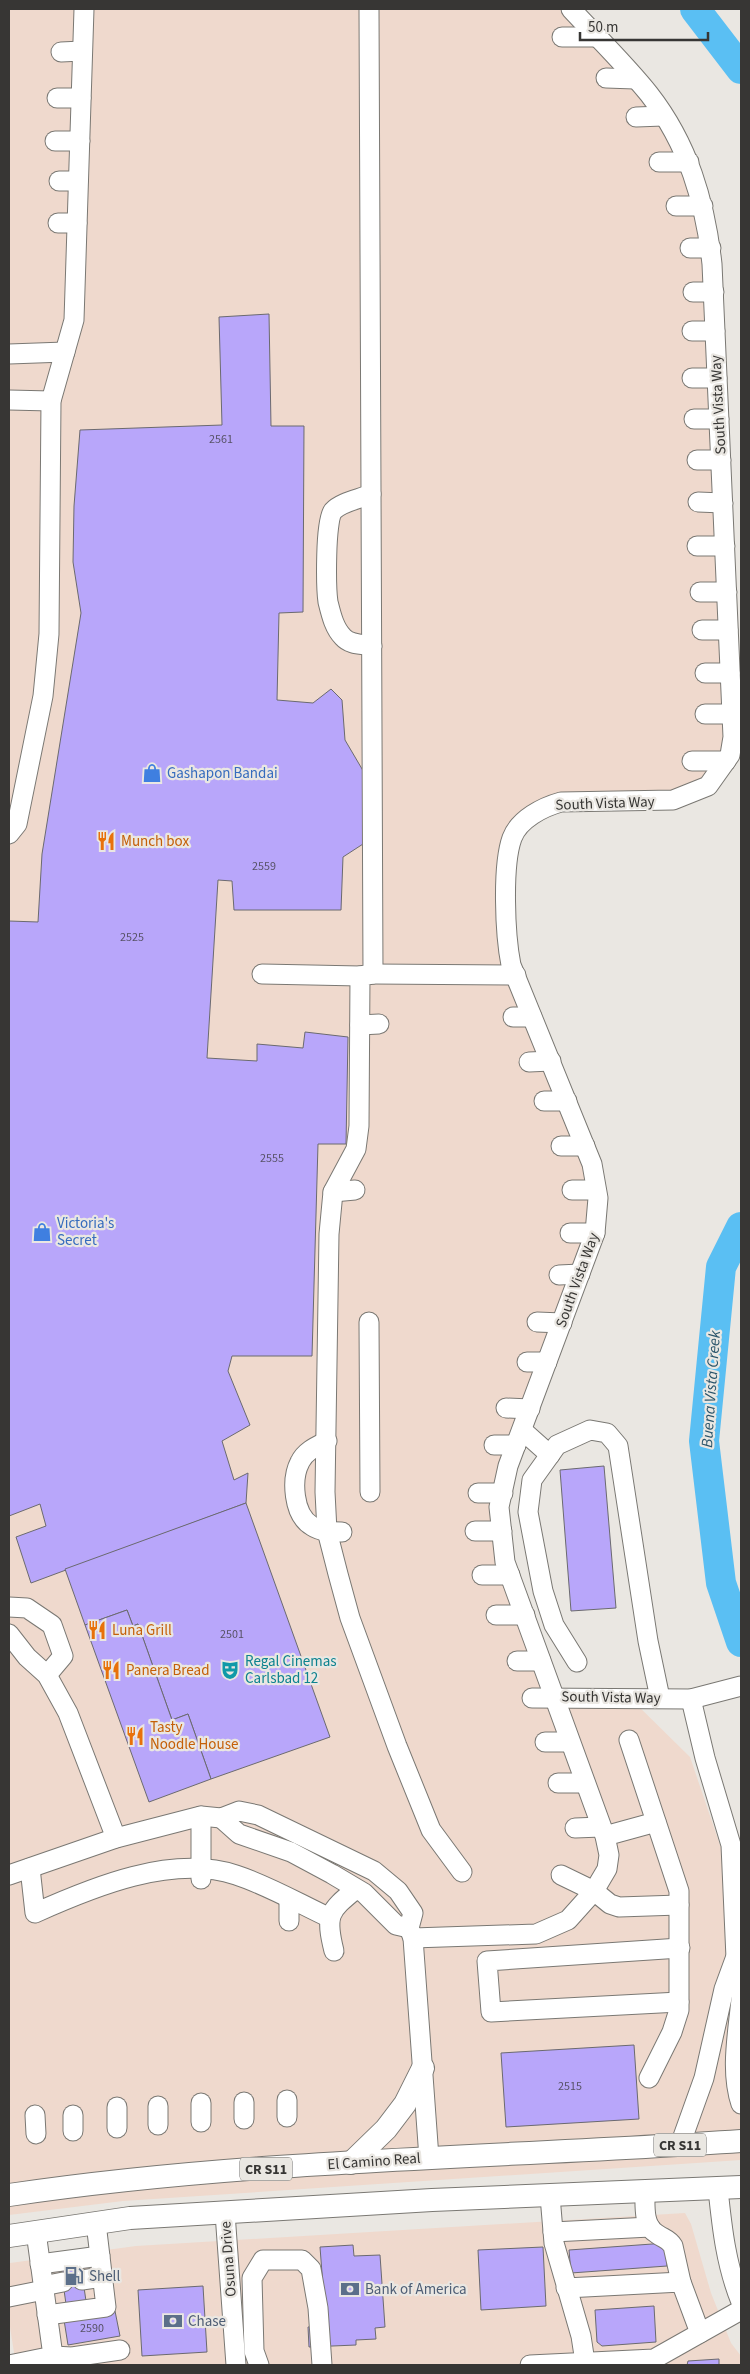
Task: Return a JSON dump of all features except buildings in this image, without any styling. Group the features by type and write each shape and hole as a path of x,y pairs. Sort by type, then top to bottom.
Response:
{"main road":[{"path":"351,2163 386,2129 404,2104 422,2068"},
{"name":"El Camino Real","path":"9,2195 102,2181 351,2163 741,2140"},
{"path":"9,2236 130,2218 741,2187"}],"street":[{"path":"9,834 17,824 19,816 43,696 49,634 52,401 74,320 66,309 67,266 77,223 84,9"},
{"path":"369,9 378,36 376,122 378,457 375,499 378,548 376,637 379,717 379,930 366,975 360,1025 368,1063 368,1106 364,1150 333,1192 337,1235 336,1277 327,1441 333,1492 335,1532 358,1617 438,1830 462,1872"},
{"name":"South Vista Way","path":"571,9 649,94 664,116 689,162 707,220 714,292 733,737 730,756 708,786 673,800 561,802 546,806 521,824 512,837 507,858 506,940 516,975 592,1164 596,1190 595,1233 508,1466 501,1500 505,1562 554,1697 691,1699 738,1687"},
{"path":"562,37 597,37"},
{"path":"61,52 82,51"},
{"path":"606,78 635,78"},
{"path":"57,98 81,98"},
{"path":"636,117 664,116"},
{"path":"55,141 80,141"},
{"path":"659,162 689,162"},
{"path":"59,181 78,181"},
{"path":"676,206 703,206"},
{"path":"58,223 77,223"},
{"path":"690,248 710,248"},
{"path":"693,292 714,292"},
{"path":"692,331 715,331"},
{"path":"9,354 65,352"},
{"path":"692,378 717,378"},
{"path":"9,400 52,401"},
{"path":"694,419 719,419"},
{"path":"697,460 721,460"},
{"path":"375,499 340,506 333,511 330,518 327,541 328,601 334,623 343,638 352,643 376,637"},
{"path":"698,502 723,503"},
{"path":"697,546 725,546"},
{"path":"700,592 727,592"},
{"path":"702,630 728,630"},
{"path":"705,674 730,674"},
{"path":"705,714 732,714"},
{"path":"692,761 726,761"},
{"path":"262,974 516,975"},
{"path":"513,1017 532,1016"},
{"path":"360,1025 379,1024"},
{"path":"529,1062 551,1061"},
{"path":"544,1101 567,1101"},
{"path":"561,1146 584,1146"},
{"path":"333,1192 355,1190"},
{"path":"572,1190 596,1190"},
{"path":"570,1233 595,1233"},
{"path":"559,1275 580,1274"},
{"path":"369,1322 375,1361 376,1405 376,1446 370,1492"},
{"path":"537,1322 562,1323"},
{"path":"527,1362 547,1362"},
{"path":"506,1408 530,1409"},
{"path":"577,1662 554,1625 543,1591 528,1512 532,1480 557,1445 590,1430 607,1433 618,1446 648,1641 660,1698"},
{"path":"494,1445 519,1437 550,1455"},
{"path":"327,1441 309,1450 300,1461 295,1477 296,1498 302,1514 311,1526 335,1532"},
{"path":"478,1493 501,1500 528,1512"},
{"path":"475,1531 502,1531"},
{"path":"482,1574 510,1575"},
{"path":"9,1608 27,1608 52,1625 63,1656 47,1676"},
{"path":"496,1615 528,1623 554,1625"},
{"path":"9,1634 27,1657 47,1676 68,1713 116,1838"},
{"path":"517,1660 541,1660"},
{"path":"221,1818 239,1834 291,1852 356,1889 396,1925 411,1933 536,1934 568,1920 594,1891 607,1869 609,1855 603,1832 554,1697 532,1698"},
{"path":"691,1699 705,1758 731,1845 736,1958 741,1995"},
{"path":"629,1740 679,1891 679,2002 672,2032 649,2078"},
{"path":"545,1742 570,1742"},
{"path":"558,1783 585,1782"},
{"path":"9,1876 116,1838 201,1816 221,1818 239,1812 258,1815 374,1871 398,1891 413,1913 411,1933 429,2158"},
{"path":"200,1874 201,1816"},
{"path":"575,1828 603,1832 656,1822"},
{"path":"30,1868 35,1913 159,1878 200,1874 236,1875 245,1888 289,1899 330,1918"},
{"path":"561,1875 594,1891 610,1904 619,1907 679,1905"},
{"path":"334,1950 330,1934 330,1918 335,1907 356,1889"},
{"path":"289,1899 289,1921"},
{"path":"679,2002 491,2012 487,1961 680,1948"},
{"path":"680,2145 704,2078 724,1989 736,1958"},
{"path":"741,1999 736,2051 736,2089 741,2104"},
{"path":"200,2103 201,2122"},
{"path":"158,2106 158,2125"},
{"path":"116,2128 117,2107"},
{"path":"718,2189 724,2239 732,2279 741,2302"},
{"path":"645,2192 646,2218 656,2234 670,2242 673,2246 681,2282 700,2333"},
{"path":"550,2196 553,2232 566,2288 581,2336 585,2362"},
{"name":"Osuna Drive","path":"225,2213 236,2365"},
{"path":"47,2315 106,2307 96,2223"},
{"path":"553,2232 650,2227"},
{"path":"36,2232 53,2356"},
{"path":"40,2264 100,2256"},
{"path":"259,2365 254,2351 252,2278 262,2260 278,2259 302,2260 311,2269 318,2308 322,2365"},
{"path":"82,2280 102,2277"},
{"path":"9,2296 63,2282"},
{"path":"566,2288 681,2282"},
{"path":"530,2365 654,2359 741,2310"},
{"path":"9,2365 53,2356 72,2357 120,2350"}],"shaded area":[{"path":"9,9 570,9 641,86 705,213 732,736 705,789 561,802 519,827 505,930 555,1070 597,1214 507,1469 499,1523 554,1696 629,1697 690,1757 723,1854 741,2011 741,2160 123,2201 9,2215"},
{"path":"685,2213 691,2224 711,2293 731,2343 741,2356 741,2365 16,2365 9,2321 10,2263 136,2246"}],"waterway":[{"name":"Buena Vista Creek","path":"695,9 741,69"},
{"name":"Buena Vista Creek","path":"741,1227 721,1267 704,1441 721,1583 741,1642"}],"place":[{"name":"Gashapon Bandai","path":"152,773"},
{"name":"Munch box","path":"106,841"},
{"name":"Victoria's Secret","path":"42,1232"},
{"name":"Luna Grill","path":"97,1630"},
{"name":"Panera Bread","path":"111,1670"},
{"name":"Regal Cinemas Carlsbad 12","path":"230,1670"},
{"name":"Tasty Noodle House","path":"135,1736"},
{"name":"Shell","path":"74,2276"},
{"name":"Bank of America","path":"350,2289"},
{"name":"Chase","path":"173,2321"}]}
